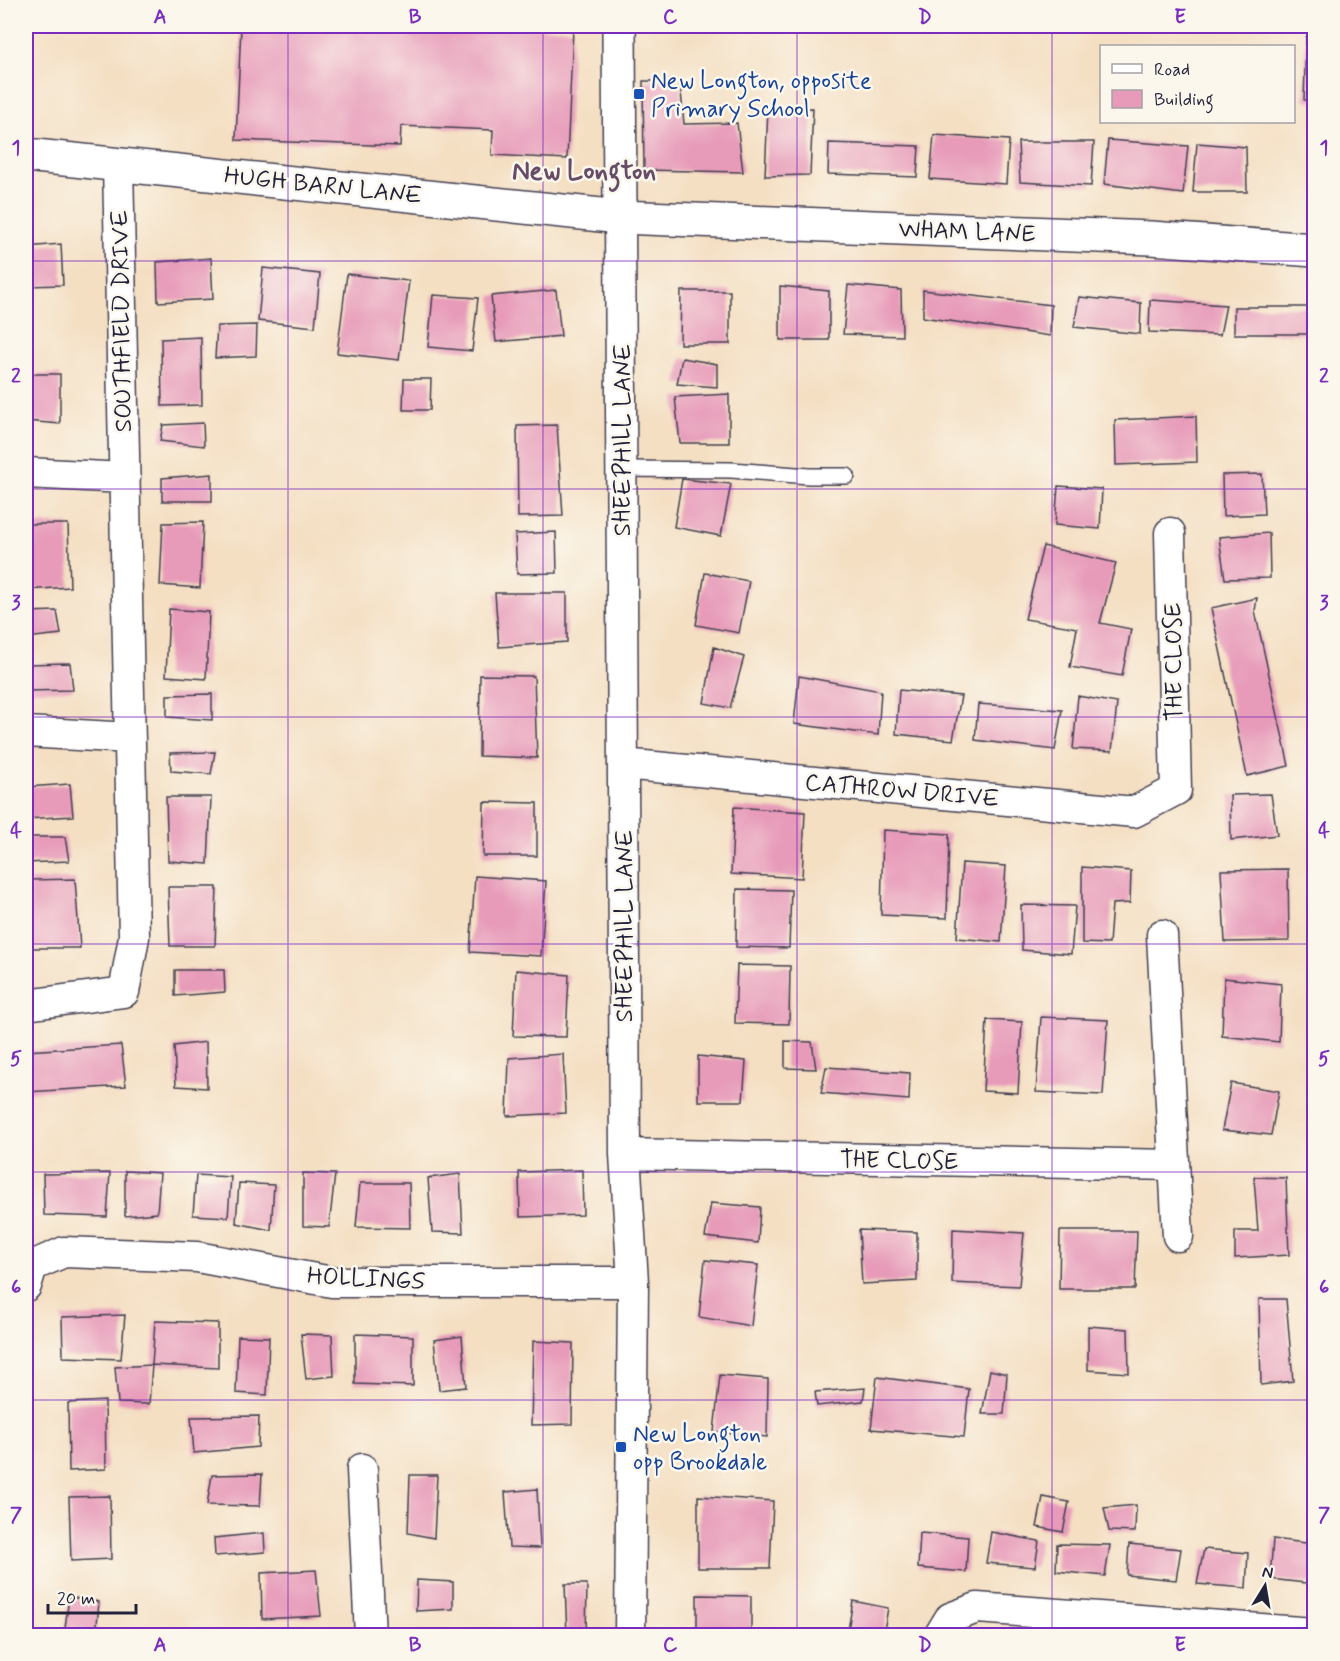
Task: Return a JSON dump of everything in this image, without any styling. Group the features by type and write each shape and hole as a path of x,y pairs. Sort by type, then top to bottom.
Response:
{"street":[{"path":"619,26 620,217"},
{"name":"HUGH BARN LANE","path":"26,155 620,217"},
{"name":"SOUTHFIELD DRIVE","path":"26,1005 123,992 134,937 118,164"},
{"name":"WHAM LANE","path":"620,217 1151,238 1314,250"},
{"name":"SHEEPHILL LANE","path":"620,217 625,1154 633,1282 630,1635"},
{"path":"26,473 124,478"},
{"name":"THE CLOSE","path":"1170,533 1176,790"},
{"path":"26,732 130,738"},
{"name":"CATHROW DRIVE","path":"623,764 1134,813 1176,790"},
{"path":"1162,935 1178,1236"},
{"name":"THE CLOSE","path":"625,1154 1174,1166"},
{"name":"HOLLINGS","path":"29,1276 64,1252 75,1252 197,1257 332,1281 633,1282"},
{"path":"362,1469 370,1635"},
{"path":"939,1635 950,1618 977,1608 1314,1634"}],"lane":[{"path":"622,469 731,470 809,476 847,476"}],"building":[{"path":"241,26 475,26 573,29 567,159 492,155 493,130 401,126 400,146 236,140"},
{"path":"1306,37 1314,37 1314,102 1304,100"},
{"path":"643,81 680,81 684,124 737,123 743,172 644,170"},
{"path":"813,108 810,175 765,176 768,109"},
{"path":"934,135 1009,140 1006,184 930,179"},
{"path":"1108,140 1188,146 1183,194 1104,184"},
{"path":"1018,142 1094,142 1091,186 1020,182"},
{"path":"829,143 919,146 917,177 828,174"},
{"path":"1197,143 1246,147 1247,192 1193,192"},
{"path":"61,244 63,285 26,286 26,247"},
{"path":"211,258 213,299 158,302 157,262"},
{"path":"263,268 320,274 315,327 258,321"},
{"path":"347,274 409,281 399,360 337,353"},
{"path":"848,285 901,290 902,336 843,334"},
{"path":"780,286 829,291 829,340 780,340"},
{"path":"556,290 561,336 496,342 491,296"},
{"path":"923,290 1051,305 1050,336 923,317"},
{"path":"681,291 730,291 730,344 680,344"},
{"path":"433,295 478,298 472,351 428,347"},
{"path":"1079,297 1141,303 1140,334 1074,327"},
{"path":"1150,300 1226,305 1220,335 1149,332"},
{"path":"1234,307 1311,307 1310,334 1234,334"},
{"path":"257,325 256,356 215,358 217,326"},
{"path":"201,337 202,405 162,406 161,339"},
{"path":"682,358 717,364 717,387 677,384"},
{"path":"26,374 60,374 60,424 26,421"},
{"path":"404,379 431,379 430,410 403,410"},
{"path":"729,394 729,443 680,443 675,397"},
{"path":"1196,416 1197,462 1116,465 1115,420"},
{"path":"203,423 204,446 160,441 163,425"},
{"path":"557,425 563,516 518,517 517,426"},
{"path":"212,474 212,501 162,501 162,478"},
{"path":"1262,474 1264,514 1223,516 1222,475"},
{"path":"682,479 731,484 721,536 674,527"},
{"path":"1058,486 1102,489 1100,529 1055,525"},
{"path":"203,522 200,588 160,585 163,523"},
{"path":"26,524 68,524 70,587 26,590"},
{"path":"556,532 557,573 517,574 515,534"},
{"path":"1269,533 1270,578 1225,579 1219,537"},
{"path":"1043,546 1116,563 1100,623 1131,629 1122,676 1070,667 1077,628 1025,619"},
{"path":"705,573 749,581 739,633 696,625"},
{"path":"495,593 567,593 567,642 499,647"},
{"path":"1257,598 1255,611 1289,766 1247,776 1211,608"},
{"path":"169,609 209,612 206,679 166,676"},
{"path":"57,611 61,634 26,638 26,612"},
{"path":"714,647 744,657 730,708 704,703"},
{"path":"70,663 73,690 26,691 26,664"},
{"path":"480,675 534,676 537,758 479,756"},
{"path":"799,676 881,691 878,735 794,724"},
{"path":"899,690 961,696 953,740 896,734"},
{"path":"212,694 212,720 167,717 167,695"},
{"path":"1078,696 1117,703 1112,751 1073,749"},
{"path":"978,704 1062,710 1055,750 975,740"},
{"path":"215,752 211,774 171,771 170,753"},
{"path":"70,784 73,816 26,819 26,787"},
{"path":"1271,794 1277,835 1231,840 1230,795"},
{"path":"166,797 211,797 208,864 168,861"},
{"path":"484,802 537,803 537,856 483,856"},
{"path":"734,807 805,812 802,878 731,874"},
{"path":"883,830 949,834 947,918 881,915"},
{"path":"26,837 65,837 69,861 26,863"},
{"path":"962,863 1006,866 1001,942 957,938"},
{"path":"1082,867 1131,871 1130,903 1112,904 1109,944 1082,943"},
{"path":"1288,869 1289,941 1225,942 1221,870"},
{"path":"475,876 546,881 541,956 470,952"},
{"path":"75,879 80,948 31,948 30,880"},
{"path":"168,887 217,887 215,946 170,946"},
{"path":"737,889 791,890 789,948 736,947"},
{"path":"1021,905 1075,906 1071,954 1022,950"},
{"path":"737,965 790,966 789,1024 735,1023"},
{"path":"175,970 224,970 225,992 175,996"},
{"path":"516,970 569,975 566,1037 513,1036"},
{"path":"1224,978 1281,984 1279,1042 1222,1036"},
{"path":"1041,1017 1108,1020 1103,1095 1036,1092"},
{"path":"987,1020 1022,1022 1018,1093 983,1091"},
{"path":"785,1041 812,1042 816,1069 785,1068"},
{"path":"206,1042 207,1088 176,1086 174,1046"},
{"path":"121,1045 126,1086 26,1092 26,1051"},
{"path":"563,1054 566,1113 507,1116 509,1058"},
{"path":"698,1056 746,1061 743,1101 698,1101"},
{"path":"826,1067 910,1073 909,1100 821,1093"},
{"path":"1231,1083 1279,1091 1271,1135 1222,1130"},
{"path":"582,1170 583,1215 520,1217 519,1172"},
{"path":"125,1171 160,1173 157,1213 125,1216"},
{"path":"110,1173 107,1217 44,1215 43,1174"},
{"path":"303,1173 335,1174 329,1227 303,1226"},
{"path":"460,1174 463,1233 432,1232 428,1178"},
{"path":"196,1175 231,1177 228,1217 193,1215"},
{"path":"1254,1177 1286,1178 1289,1255 1235,1258 1235,1231 1258,1231"},
{"path":"239,1183 274,1185 271,1230 236,1223"},
{"path":"360,1183 409,1183 410,1228 356,1227"},
{"path":"711,1203 760,1207 758,1243 705,1237"},
{"path":"953,1229 1024,1233 1019,1286 952,1283"},
{"path":"859,1230 917,1232 917,1281 862,1284"},
{"path":"1060,1231 1137,1231 1135,1289 1059,1289"},
{"path":"705,1260 758,1265 751,1326 699,1317"},
{"path":"1259,1299 1286,1299 1293,1381 1261,1385"},
{"path":"125,1315 121,1359 63,1357 62,1317"},
{"path":"155,1321 218,1323 218,1368 152,1365"},
{"path":"1088,1326 1128,1329 1129,1373 1088,1370"},
{"path":"301,1334 332,1335 334,1376 306,1379"},
{"path":"355,1334 413,1336 413,1386 355,1384"},
{"path":"238,1336 269,1337 267,1395 236,1393"},
{"path":"462,1336 466,1387 439,1390 434,1340"},
{"path":"533,1341 573,1343 572,1424 531,1425"},
{"path":"152,1365 149,1404 118,1403 115,1367"},
{"path":"990,1370 1007,1374 1004,1414 982,1414"},
{"path":"720,1375 768,1379 767,1437 714,1432"},
{"path":"877,1377 969,1389 964,1437 871,1429"},
{"path":"865,1388 863,1401 817,1406 815,1392"},
{"path":"105,1401 106,1469 69,1471 68,1403"},
{"path":"259,1416 258,1447 194,1453 191,1417"},
{"path":"262,1474 260,1506 207,1505 212,1475"},
{"path":"410,1475 437,1475 434,1538 408,1533"},
{"path":"537,1489 540,1548 509,1547 505,1492"},
{"path":"110,1496 111,1559 71,1561 69,1497"},
{"path":"698,1496 773,1501 770,1568 698,1568"},
{"path":"1043,1497 1069,1502 1063,1532 1037,1527"},
{"path":"1136,1505 1135,1532 1109,1531 1104,1508"},
{"path":"991,1532 1039,1541 1035,1567 986,1563"},
{"path":"264,1533 265,1552 215,1556 214,1538"},
{"path":"920,1533 968,1537 966,1572 918,1568"},
{"path":"1273,1539 1314,1544 1314,1584 1270,1579"},
{"path":"1057,1544 1110,1545 1105,1576 1056,1571"},
{"path":"1129,1544 1181,1549 1176,1580 1127,1575"},
{"path":"1204,1549 1248,1553 1246,1588 1197,1584"},
{"path":"316,1570 321,1616 262,1619 261,1573"},
{"path":"417,1580 453,1582 453,1609 416,1611"},
{"path":"565,1584 587,1584 586,1636 567,1636"},
{"path":"697,1595 751,1596 751,1636 697,1636"},
{"path":"69,1597 99,1602 96,1636 64,1636"},
{"path":"853,1601 888,1608 883,1636 847,1636"},
{"path":"453,1631 453,1636 417,1636 417,1633"}],"place":[{"name":"New Longton, opposite Primary School","path":"639,94"},
{"name":"New Longton opp Brookdale","path":"621,1447"}],"district":[{"name":"New Longton","path":"584,170"}]}
